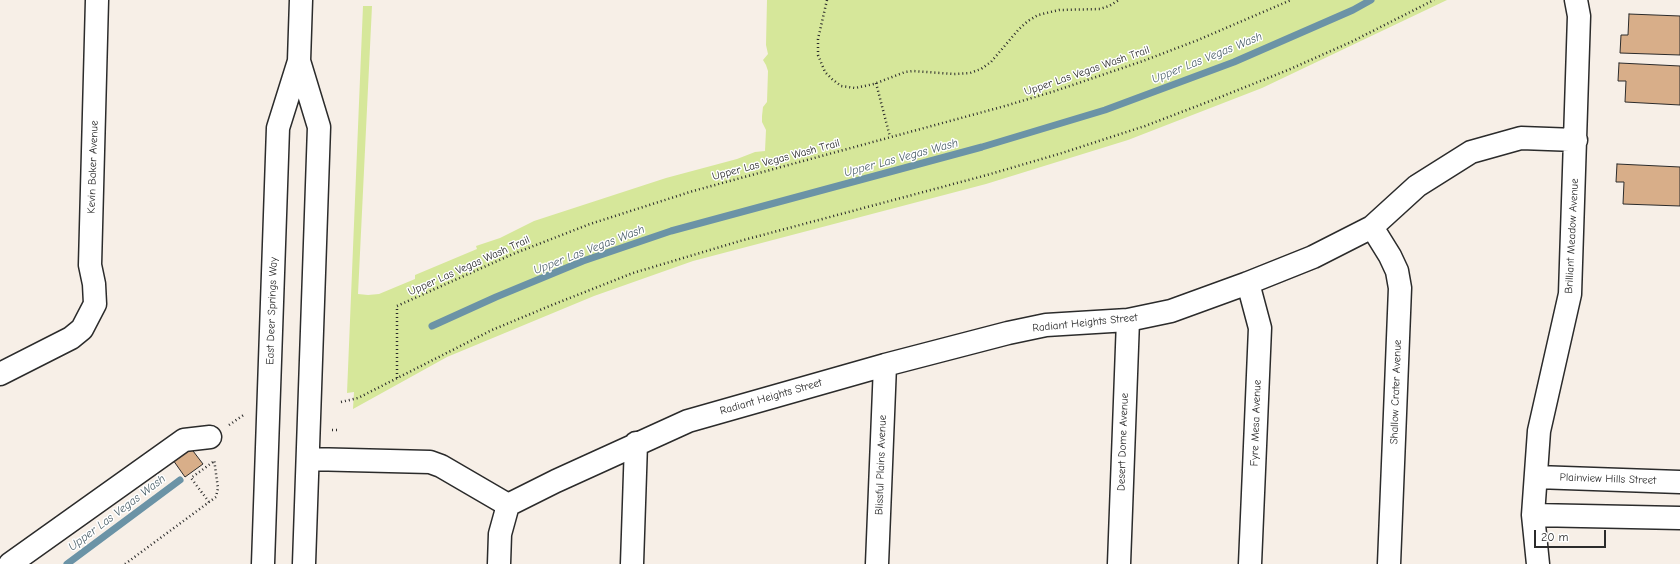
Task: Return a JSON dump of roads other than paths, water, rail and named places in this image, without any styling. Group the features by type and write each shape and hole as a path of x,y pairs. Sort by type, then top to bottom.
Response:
{"street":[{"name":"Kevin Baker Avenue","path":"0,374 57,346 82,330 95,304 94,284 90,265 98,0"},
{"name":"East Deer Springs Way","path":"263,564 278,128 299,61 301,0"},
{"name":"Brilliant Meadow Avenue","path":"1538,564 1533,515 1539,431 1570,294 1579,16 1576,0"},
{"name":"East Deer Springs Way","path":"299,61 319,127 304,564"},
{"name":"Radiant Heights Street","path":"508,505 636,443 688,420 885,365 1008,333 1046,325 1128,320 1171,311 1313,257 1372,227 1417,186 1470,152 1521,138 1576,140"},
{"name":"Shallow Crater Avenue","path":"1372,227 1390,256 1397,271 1400,288 1389,564"},
{"name":"Fyre Mesa Avenue","path":"1248,283 1260,328 1250,564"},
{"name":"Desert Dome Avenue","path":"1119,564 1128,320"},
{"name":"Blissful Plains Avenue","path":"877,564 885,365"},
{"path":"0,556 17,559 184,440 210,437"},
{"path":"632,564 636,443"},
{"path":"308,459 430,462 441,466 508,505 500,534 499,564"},
{"name":"Plainview Hills Street","path":"1536,477 1680,482"},
{"path":"1533,515 1680,518"}],"waterway":[{"name":"Upper Las Vegas Wash","path":"432,326 496,297 583,261 671,231 982,147 1105,110 1234,62 1353,10 1371,0"},
{"name":"Upper Las Vegas Wash","path":"67,564 180,480"}]}
